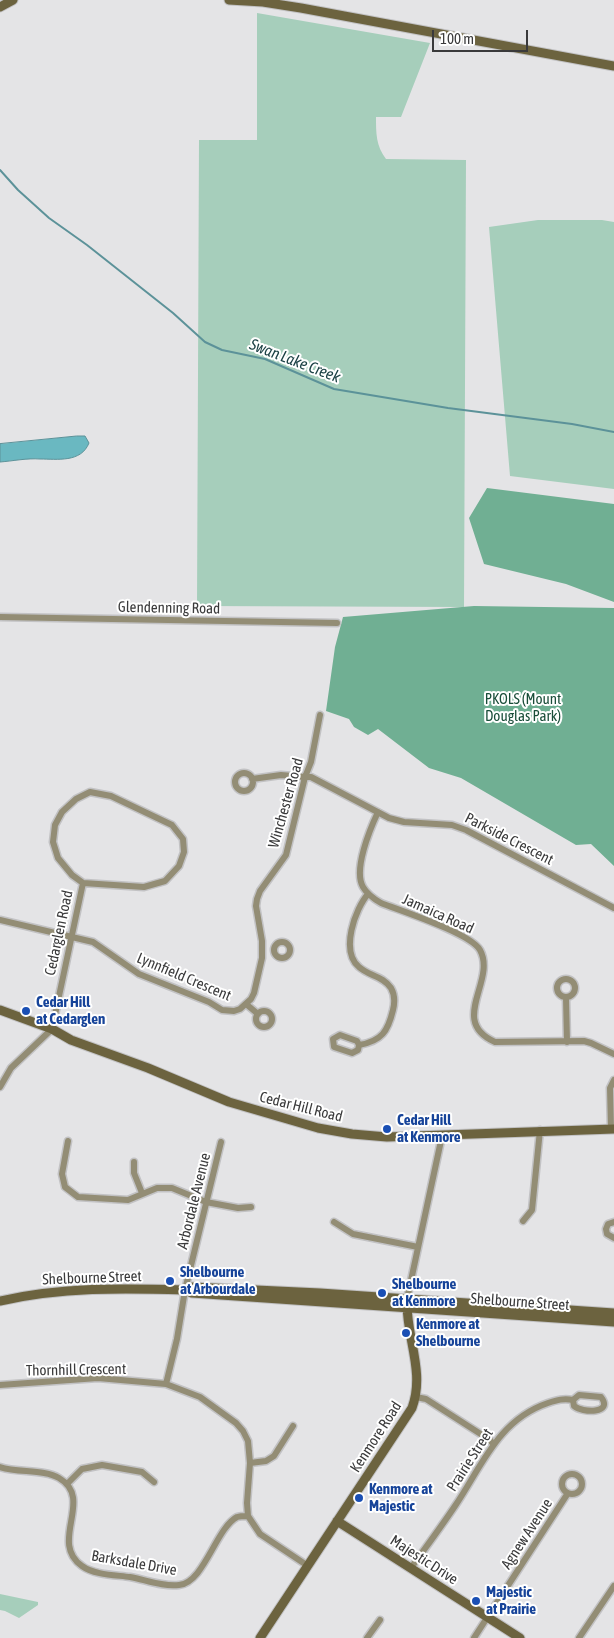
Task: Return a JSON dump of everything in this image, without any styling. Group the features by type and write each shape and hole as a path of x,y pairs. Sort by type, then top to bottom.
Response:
{"street":[{"path":"0,6 13,0"},
{"path":"229,0 263,2 301,8 614,66"},
{"name":"Glendenning Road","path":"0,618 337,623"},
{"name":"Winchester Road","path":"246,1004 254,992 262,958 256,906 260,890 286,855 305,778 311,762 320,715"},
{"name":"Parkside Crescent","path":"252,779 282,775 311,777 378,812 404,822 452,825 466,830 614,908"},
{"name":"Cedarglen Road","path":"90,792 111,796 172,825 183,839 184,852 179,866 165,881 144,887 83,883 72,875 58,858 53,842 55,825 62,812 76,799 90,792"},
{"path":"360,1045 375,1040 388,1029 395,997 388,984 358,967 350,950 351,934 358,908 368,894 361,882 360,873 369,831 378,812"},
{"name":"Cedarglen Road","path":"52,1029 83,883"},
{"name":"Jamaica Road","path":"368,894 381,903 465,938 480,950 482,975 474,1013 475,1023 479,1031 486,1038 503,1043 591,1043 614,1054"},
{"name":"Lynnfield Crescent","path":"0,920 92,942 139,974 209,1002 222,1010 234,1011 246,1004"},
{"path":"262,950 275,949"},
{"path":"566,998 567,1042"},
{"path":"246,1004 258,1014"},
{"name":"Cedar Hill Road","path":"0,1010 52,1029 71,1040 148,1068 229,1102 293,1121 352,1134 387,1137 442,1136 540,1130 612,1129"},
{"path":"0,1087 11,1068 52,1029"},
{"path":"612,1129 610,1088 614,1080"},
{"path":"523,1222 532,1210 540,1130"},
{"name":"Kenmore Road","path":"260,1638 416,1398 416,1366 407,1303 442,1136"},
{"path":"68,1140 62,1174 65,1187 78,1197 128,1200 158,1188 172,1188 206,1202 238,1208 251,1208"},
{"name":"Arbordale Avenue","path":"166,1384 177,1339 185,1290 221,1142"},
{"path":"134,1162 134,1173 142,1193"},
{"path":"334,1222 353,1234 418,1247"},
{"path":"614,1222 608,1224 606,1229 609,1236 614,1238"},
{"name":"Shelbourne Street","path":"0,1301 67,1290 185,1290 190,1293 614,1313"},
{"name":"Shelbourne Street","path":"407,1303 614,1322"},
{"name":"Thornhill Crescent","path":"0,1385 98,1378 166,1384 200,1397 236,1422 248,1442 250,1463 248,1516"},
{"path":"416,1398 426,1399 493,1444"},
{"name":"Prairie Street","path":"411,1568 454,1508 493,1444 512,1423 536,1407 560,1399 574,1400"},
{"path":"250,1463 266,1461 274,1456 293,1426"},
{"path":"0,1467 52,1475 67,1484 82,1469 102,1465 142,1472 154,1482"},
{"name":"Barksdale Drive","path":"67,1484 74,1500 68,1544 73,1557 83,1567 98,1572 167,1585 181,1585 191,1580 234,1519 239,1516 248,1516"},
{"name":"Agnew Avenue","path":"474,1638 568,1493"},
{"path":"248,1516 260,1534 308,1566"},
{"name":"Majestic Drive","path":"337,1521 520,1638"},
{"path":"579,1638 614,1586"},
{"path":"367,1638 380,1620"}],"green space":[{"path":"257,13 430,43 401,117 376,117 376,128 378,144 386,159 466,160 464,607 197,606 199,140 257,140"},
{"path":"538,220 602,220 614,222 614,489 510,476 489,227"},
{"path":"487,488 614,504 614,602 566,584 484,564 469,518"},
{"name":"PKOLS (Mount Douglas Park)","path":"474,606 614,608 614,866 591,844 576,845 461,778 429,768 378,729 368,735 354,727 349,719 326,711 335,647 343,617"},
{"path":"0,1594 38,1602 38,1605 19,1618 0,1610"}],"water":[{"path":"85,436 89,443 80,454 74,457 0,462 0,444"}],"waterway":[{"name":"Swan Lake Creek","path":"0,170 18,190 49,218 87,245 173,313 205,342 222,350 265,359 334,389 448,408 572,424 614,432"}],"place":[{"name":"Cedar Hill at Cedarglen","path":"26,1011"},
{"name":"Cedar Hill at Kenmore","path":"387,1129"},
{"name":"Shelbourne at Arbourdale","path":"170,1281"},
{"name":"Shelbourne at Kenmore","path":"382,1293"},
{"name":"Kenmore at Shelbourne","path":"406,1333"},
{"name":"Kenmore at Majestic","path":"359,1498"},
{"name":"Majestic at Prairie","path":"476,1601"}]}
